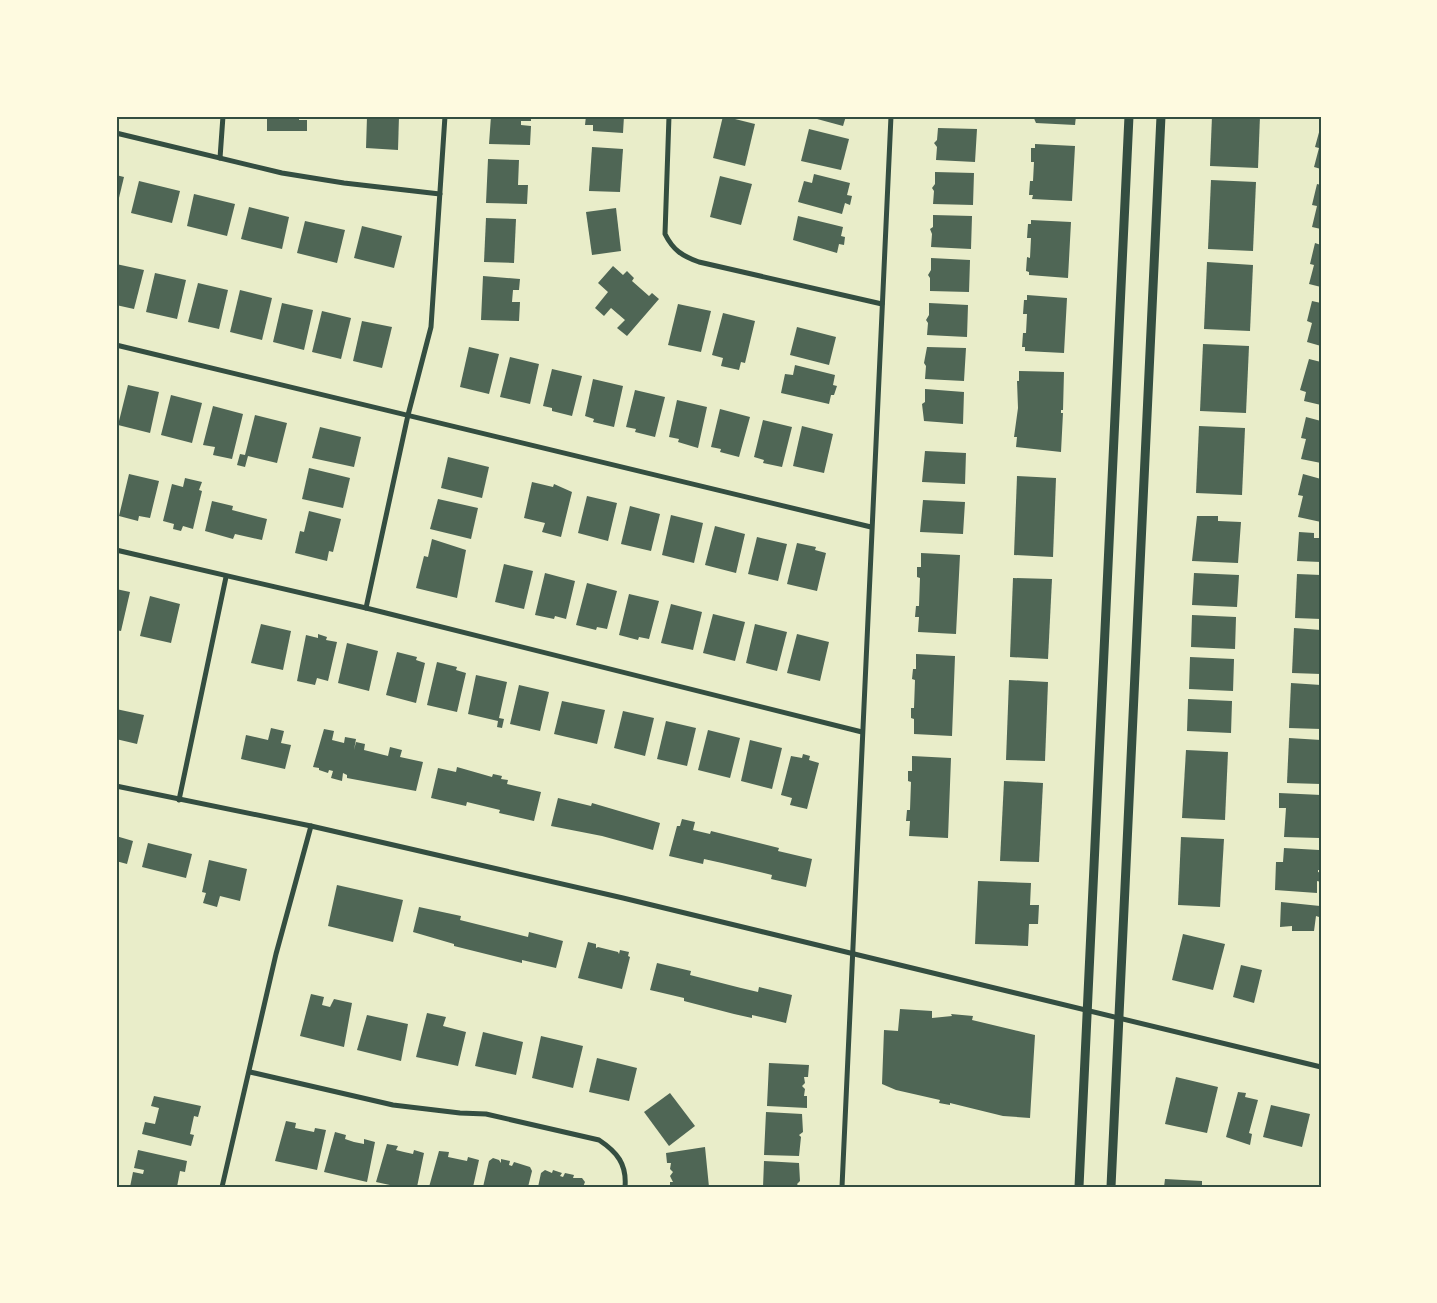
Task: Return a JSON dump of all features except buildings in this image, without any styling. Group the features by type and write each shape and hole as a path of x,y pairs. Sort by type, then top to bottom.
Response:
{"street":[{"path":"220,158 223,116"},
{"path":"366,608 408,414 430,327 445,116"},
{"path":"669,116 664,227 671,246 683,256 699,262 882,304"},
{"path":"842,1187 891,116"},
{"path":"1079,1187 1129,116"},
{"path":"1111,1187 1161,116"},
{"path":"116,133 282,173 344,183 440,194"},
{"path":"116,345 871,527"},
{"path":"116,550 366,608 862,732"},
{"path":"178,800 226,577"},
{"path":"116,786 311,826 852,954 1087,1012 1321,1066"},
{"path":"222,1187 276,954 311,826"},
{"path":"250,1072 393,1105 460,1113 486,1114 599,1140 612,1148 622,1160 626,1175 625,1187"}]}
